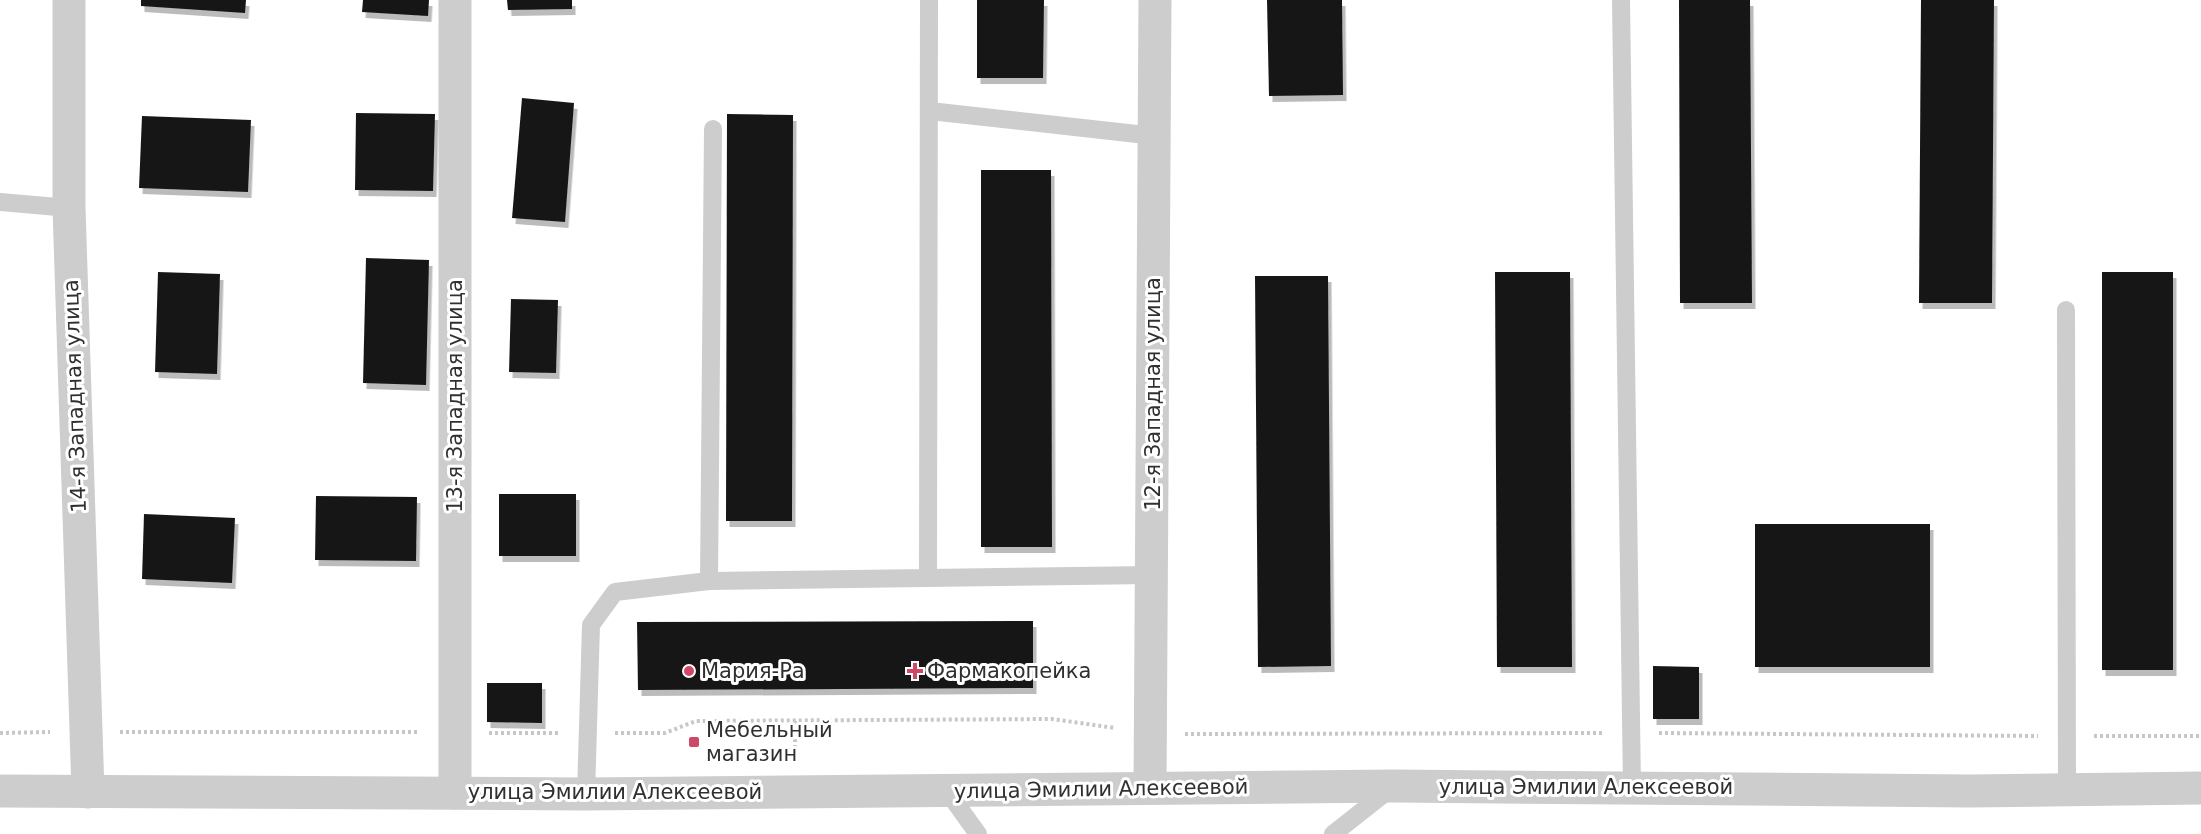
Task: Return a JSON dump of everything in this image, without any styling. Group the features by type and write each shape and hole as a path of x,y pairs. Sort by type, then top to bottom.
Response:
{"street":[{"name":"14-я Западная улица","path":"69,0 69,208 88,792"},
{"name":"13-я Западная улица","path":"455,0 455,793"},
{"name":"12-я Западная улица","path":"1150,788 1155,0"},
{"name":"улица Эмилии Алексеевой","path":"0,791 586,794 1394,786 2067,790 2201,788"}],"lane":[{"path":"928,578 929,0"},
{"path":"1621,0 1632,788"},
{"path":"930,111 1155,136"},
{"path":"710,581 713,129"},
{"path":"0,202 69,208"},
{"path":"2066,309 2067,790"},
{"path":"586,794 591,625 615,592 710,581 1152,575"},
{"path":"1333,834 1394,786"},
{"path":"947,790 978,834"}],"path":[{"path":"0,733 665,734 696,721 1052,719 1151,734 1631,733 2201,736"},
{"path":"795,721 795,753"}],"building":[{"path":"141,0 246,0 245,13 141,6"},
{"path":"363,0 429,0 428,16 362,12"},
{"path":"507,0 572,0 572,9 508,10"},
{"path":"977,0 1044,0 1043,78 977,78"},
{"path":"1267,0 1342,0 1343,95 1269,96"},
{"path":"1679,0 1750,0 1752,303 1680,303"},
{"path":"1921,0 1994,0 1992,303 1919,303"},
{"path":"522,98 574,103 565,222 512,218"},
{"path":"356,113 435,114 433,191 355,190"},
{"path":"727,114 793,115 792,521 726,521"},
{"path":"142,116 251,120 248,192 139,188"},
{"path":"981,170 1051,170 1052,547 981,547"},
{"path":"366,258 429,260 426,385 363,383"},
{"path":"158,272 220,274 217,374 155,372"},
{"path":"1495,272 1570,272 1572,667 1497,667"},
{"path":"2102,272 2173,272 2173,670 2102,670"},
{"path":"1255,276 1328,276 1331,666 1258,667"},
{"path":"511,299 558,300 556,373 509,372"},
{"path":"499,494 576,494 576,556 499,556"},
{"path":"316,496 417,497 416,561 315,560"},
{"path":"144,514 235,518 232,583 142,579"},
{"path":"1755,524 1930,524 1930,667 1755,667"},
{"path":"1033,621 1033,688 638,690 637,622"},
{"path":"1653,666 1699,667 1699,719 1653,719"},
{"path":"487,683 542,683 542,723 487,722"}],"place":[{"name":"Мария-Ра","path":"689,671"},
{"name":"Фармакопейка","path":"915,671"},
{"name":"Мебельный магазин","path":"694,742"}]}
